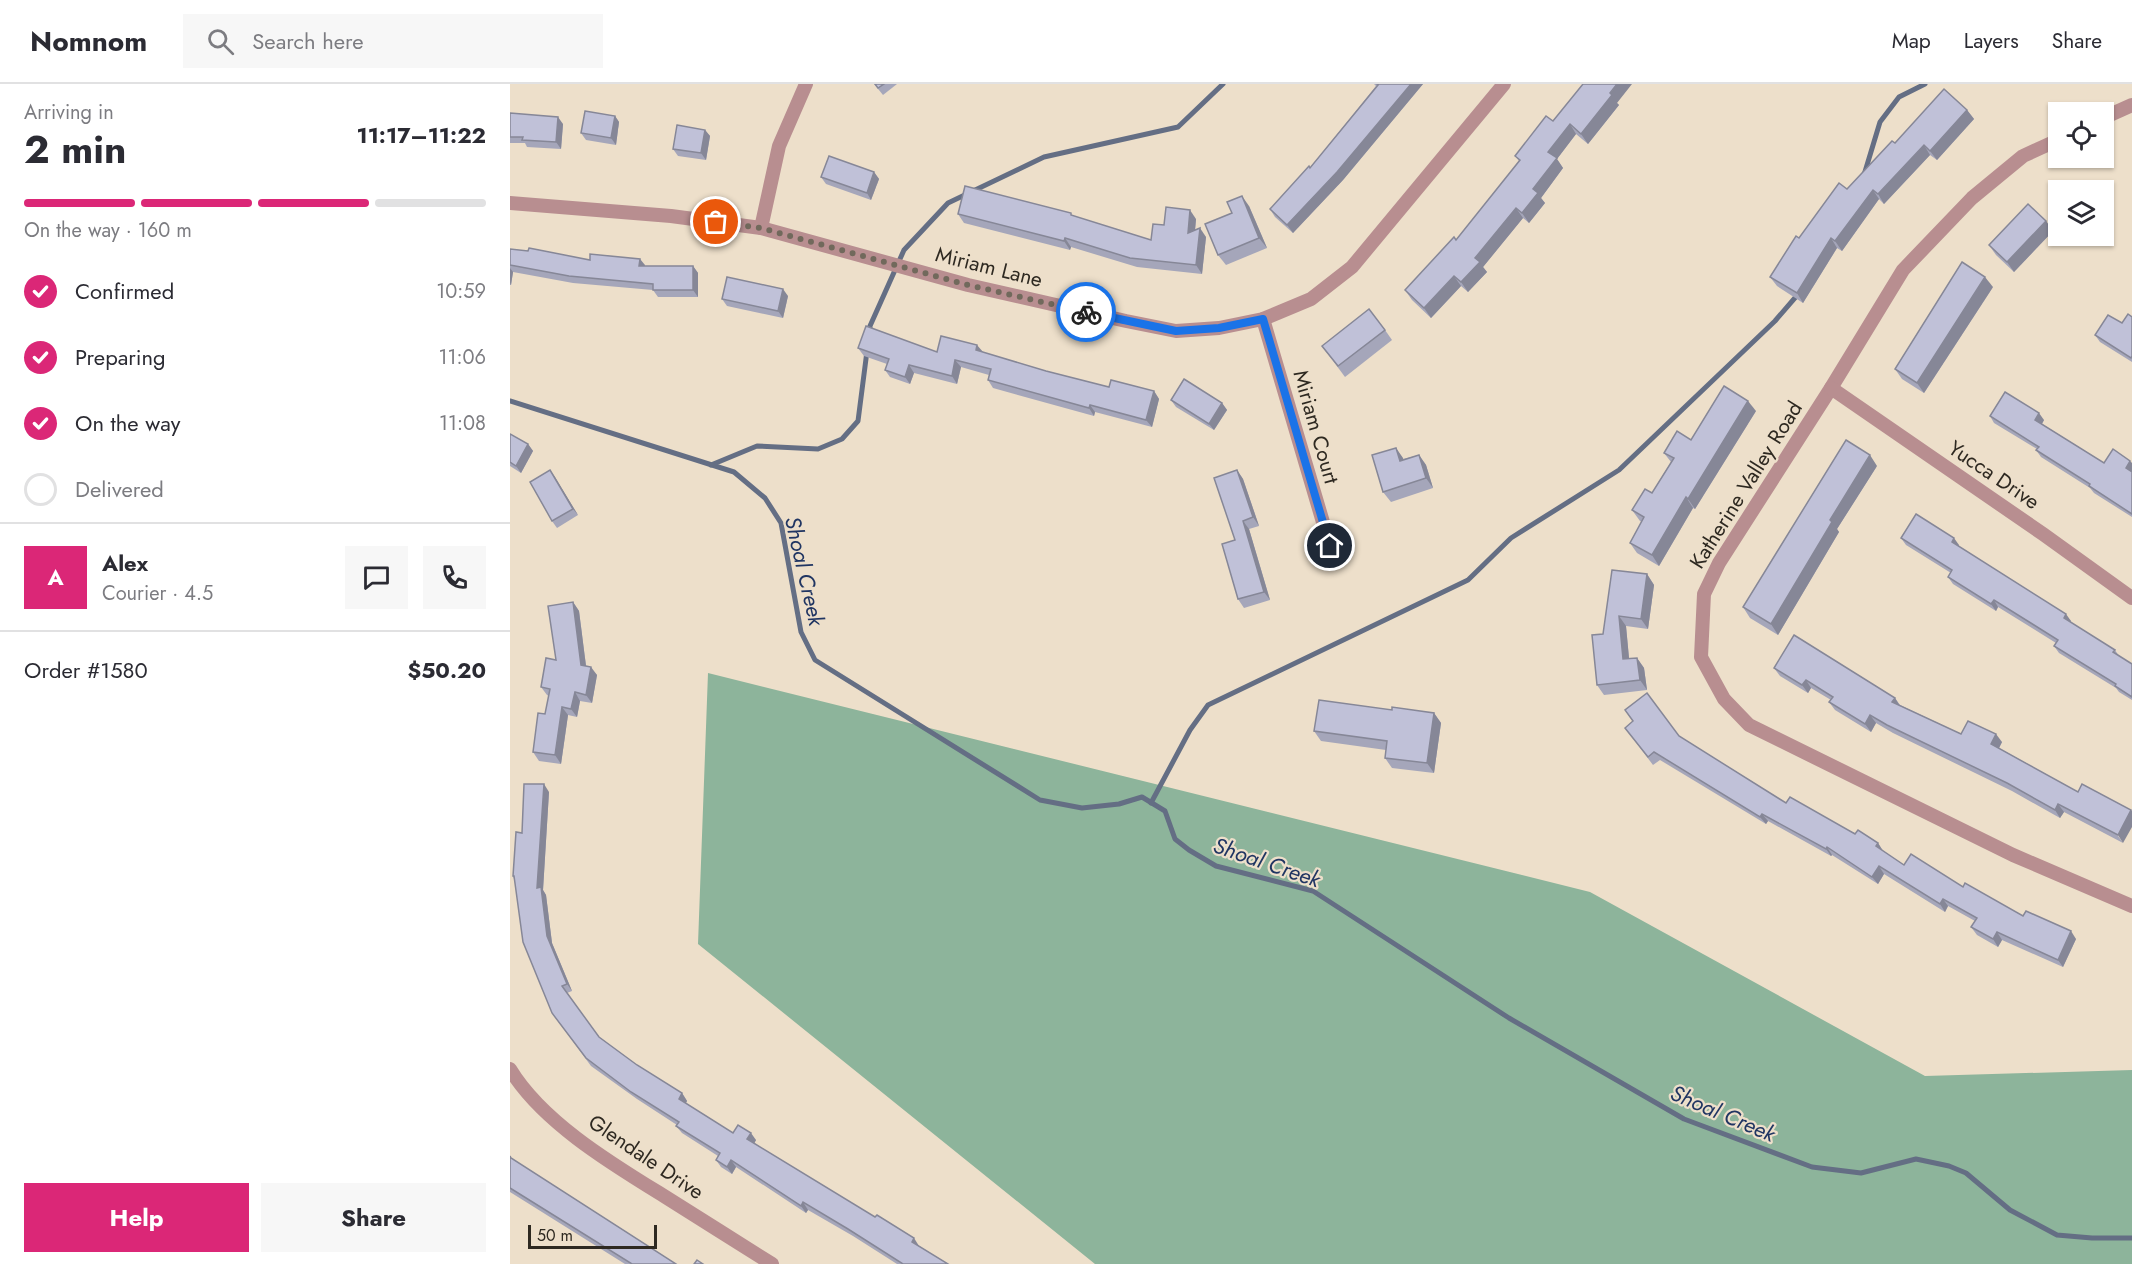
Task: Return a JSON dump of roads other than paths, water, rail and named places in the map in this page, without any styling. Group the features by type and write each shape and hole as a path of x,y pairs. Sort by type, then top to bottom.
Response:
{"street":[{"path":"761,228 779,146 806,84"},
{"name":"Miriam Lane","path":"510,203 671,216 761,228 968,285 1176,331 1219,328 1263,319 1311,299 1352,267 1504,84"},
{"path":"2114,113 2132,105"},
{"name":"Katherine Valley Road","path":"2048,145 2023,156 1972,198 1903,270 1719,563 1704,594 1701,657 1724,699 1749,724 2013,855 2132,906"},
{"name":"Miriam Court","path":"1263,319 1330,546"},
{"name":"Yucca Drive","path":"1831,388 2132,598"},
{"name":"Glendale Drive","path":"510,1069 550,1115 610,1162 772,1264"}],"waterway":[{"path":"870,333 870,326 904,250 948,203 1044,157 1178,127 1223,84"},
{"path":"1864,175 1880,122 1899,97 1925,84"},
{"path":"1151,803 1190,730 1208,705 1468,580 1511,538 1619,470 1775,321 1800,292"},
{"path":"711,465 757,446 818,449 842,439 858,421 867,351"},
{"name":"Shoal Creek","path":"510,401 734,472 765,498 781,523 801,632 815,660 1040,800 1082,808 1119,804 1142,797 1165,811 1175,839 1189,850 1216,866 1313,891 1509,1018 1684,1119 1812,1167 1861,1173 1916,1159 1949,1166 1966,1173 2010,1210 2057,1235 2132,1238"}]}
